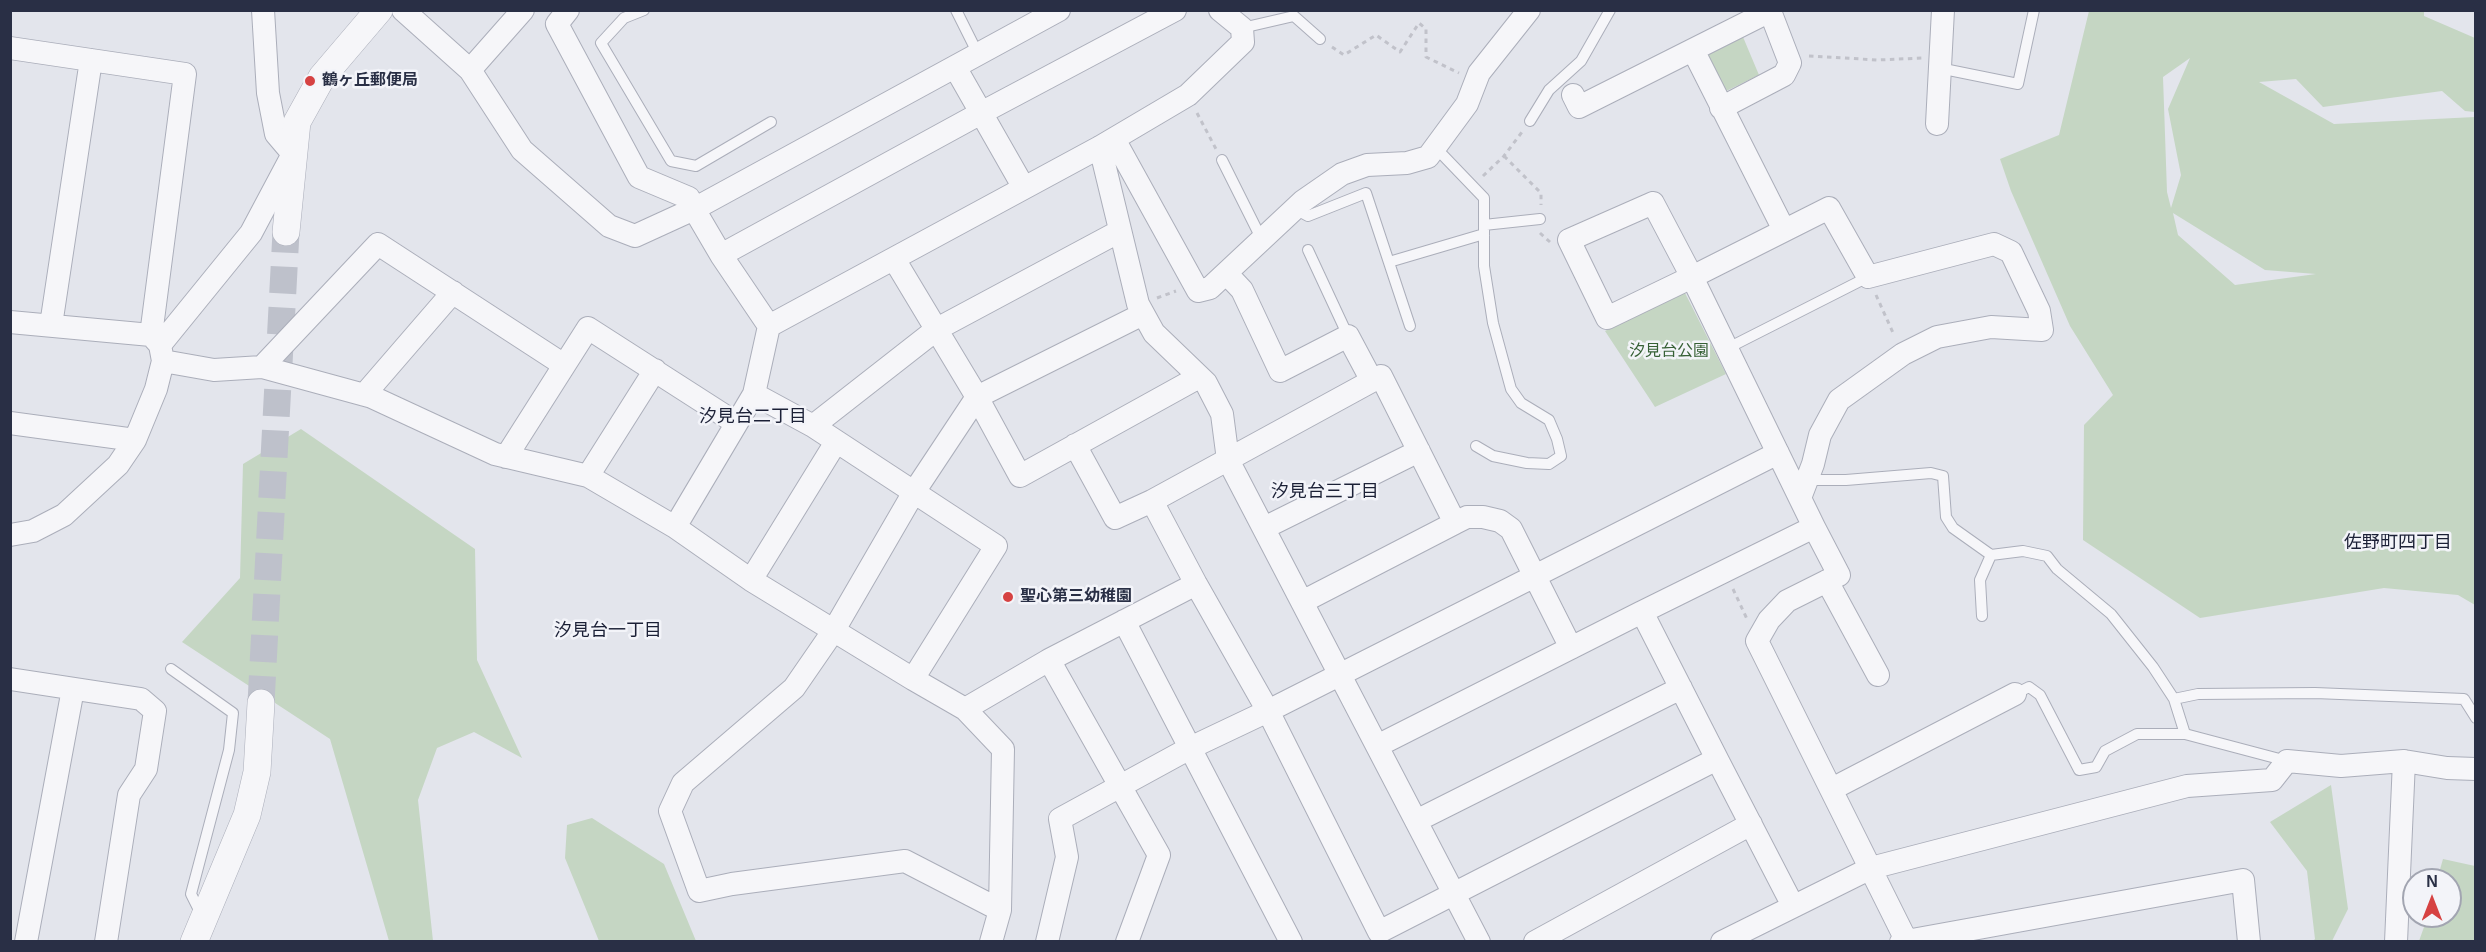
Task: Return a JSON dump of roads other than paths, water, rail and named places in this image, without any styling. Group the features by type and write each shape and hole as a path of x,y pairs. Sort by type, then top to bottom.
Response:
{"street":[{"path":"263,10 268,93 276,134 293,154"},
{"path":"286,232 297,122 322,77 379,10"},
{"path":"403,10 470,70 522,150 609,226 635,236 694,209 1059,10"},
{"path":"470,70 523,10"},
{"path":"568,10 557,24 639,177 688,198 721,255 769,326 754,394 675,527"},
{"path":"721,255 1175,10"},
{"path":"769,326 1107,143 1188,95 1243,42 1242,28 1220,10"},
{"path":"1107,143 1198,291 1210,288 1295,209 1342,174 1367,165 1407,163 1428,157 1467,105 1479,73 1529,10"},
{"path":"1936,124 1943,10"},
{"path":"1573,95 1579,107 1770,11 1790,63 1784,75 1721,108"},
{"path":"10,48 185,74 158,347 156,389 135,440 118,465 64,514 33,531 10,535"},
{"path":"1693,50 1784,230"},
{"path":"51,325 91,60"},
{"path":"955,67 1024,188"},
{"path":"1107,143 1120,231 1138,304 1148,307"},
{"path":"158,347 251,233 293,154"},
{"path":"1803,489 1820,435 1839,400 1903,354 1937,337 1991,327 2042,330 2039,312 2011,252 1994,244 1868,277 1829,208 1692,277 1607,318 1569,240 1653,203 1692,277 1778,453 1803,489 1814,527 1839,575 1787,601 1769,620 1757,641 1871,868 1905,941 2242,880 2249,942"},
{"path":"813,426 938,329 1120,231"},
{"path":"262,367 378,244 564,365"},
{"path":"894,259 977,396 1020,476 1199,376"},
{"path":"1226,273 1242,290 1280,371 1348,336 1372,381"},
{"path":"364,395 453,292"},
{"path":"1148,307 1154,333 1206,383 1222,414 1228,460 1479,942"},
{"path":"999,910 905,861 732,884 699,891 670,812 682,783 794,688 834,630 914,492 977,396 1148,307"},
{"path":"10,322 51,325 158,347 214,370 262,367 364,395 495,454 588,476 675,527 751,580 964,709 1004,749 999,910 991,942"},
{"path":"506,457 588,328 736,423"},
{"path":"588,476 654,370"},
{"path":"1075,445 1115,519 1380,376 1455,523"},
{"path":"754,394 813,426 996,546 913,679"},
{"path":"10,423 135,440"},
{"path":"751,580 836,442"},
{"path":"1264,528 1419,451"},
{"path":"1047,942 1067,857 1060,819 1190,748 1268,711 1778,453"},
{"path":"1152,501 1268,711 1370,937 1717,759"},
{"path":"1302,602 1467,517 1483,517 1500,521 1511,529 1571,648"},
{"path":"1377,746 1814,527"},
{"path":"1827,581 1878,675"},
{"path":"964,709 1049,660 1196,584"},
{"path":"1642,612 1793,906"},
{"path":"1124,621 1291,942"},
{"path":"1049,660 1159,855 1127,942"},
{"path":"10,679 141,699 155,711 146,769 129,795 106,942"},
{"path":"1416,820 1681,688"},
{"path":"26,942 73,689"},
{"path":"1832,789 2015,694"},
{"path":"198,929 247,815 257,772 261,703"},
{"path":"1722,942 1871,868 2187,786 2272,780 2287,761 2341,766 2404,761 2447,768 2475,769"},
{"path":"2396,942 2404,761"},
{"path":"1535,942 1751,824"}],"lane":[{"path":"644,10 624,18 601,43 671,161 696,166 771,122"},
{"path":"956,10 978,54"},
{"path":"1530,121 1549,90 1581,61 1610,10"},
{"path":"1940,62 2018,84 2034,10"},
{"path":"1242,28 1294,16 1320,39"},
{"path":"1435,147 1484,198 1484,266 1493,323 1511,389 1521,403 1549,420 1561,456 1549,464 1527,463 1493,456 1476,446"},
{"path":"1222,160 1262,240"},
{"path":"1295,209 1308,216 1366,193 1410,326"},
{"path":"1389,262 1484,230 1540,219"},
{"path":"1308,250 1348,336"},
{"path":"1726,349 1868,277"},
{"path":"1803,489 1846,480 1931,473 1943,476 1946,517 1953,528 1991,555 2023,551 2047,556 2057,569 2111,614 2153,667 2174,699 2186,734"},
{"path":"1982,616 1980,580 1991,555"},
{"path":"171,669 232,713 229,750 191,894 198,929"},
{"path":"2015,694 2029,687 2040,695 2079,770 2096,767 2105,751 2137,734 2186,734 2287,761"},
{"path":"2174,699 2198,694 2303,693 2464,699 2475,718"}],"tunnel":[{"path":"261,703 286,232"}],"place":[{"name":"鶴ヶ丘郵便局","path":"310,81"},
{"name":"聖心第三幼稚園","path":"1008,597"}],"district":[{"name":"汐見台二丁目","path":"753,417"},
{"name":"汐見台三丁目","path":"1325,492"},
{"name":"佐野町四丁目","path":"2398,543"},
{"name":"汐見台一丁目","path":"608,631"}],"park label":[{"name":"汐見台公園","path":"1669,352"}]}
